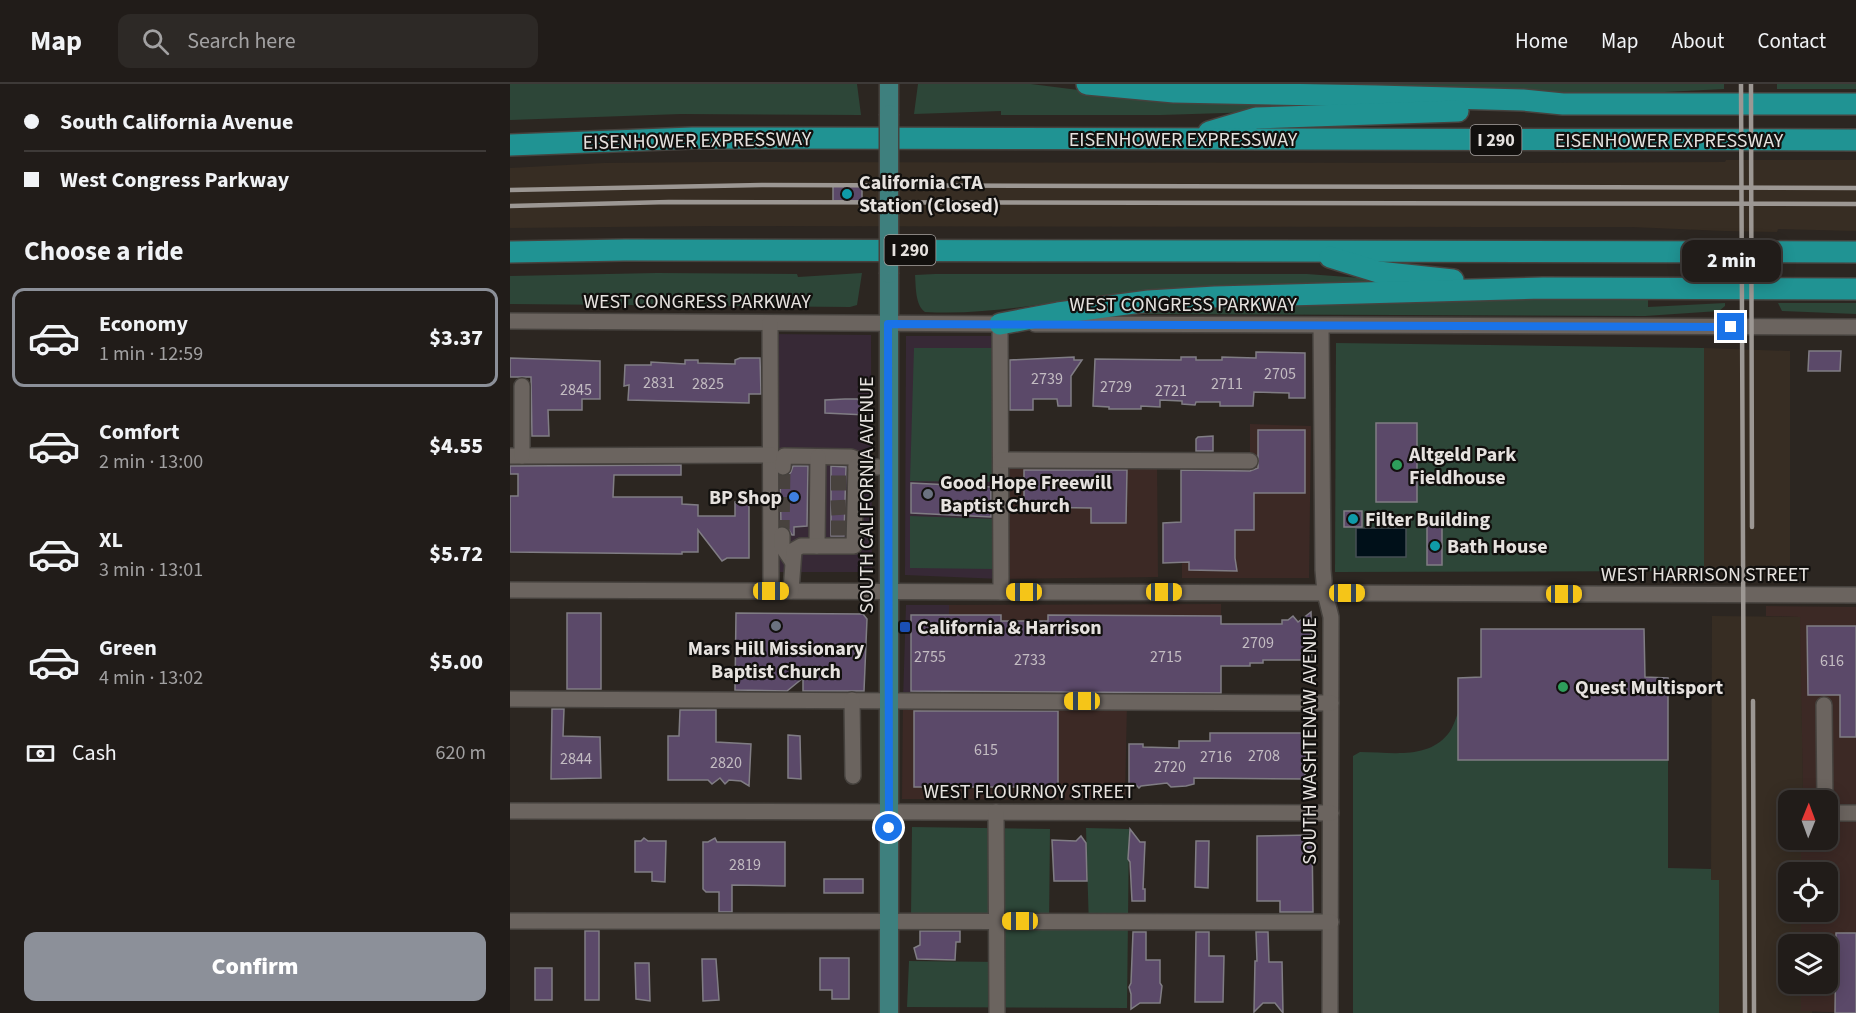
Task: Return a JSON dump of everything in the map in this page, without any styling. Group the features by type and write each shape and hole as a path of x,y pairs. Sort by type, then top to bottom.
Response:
{"highway":[{"path":"1087,84 1174,92 1522,100 1563,104 1856,104"},
{"path":"1189,139 1256,118 1523,109 1563,104"},
{"name":"EISENHOWER EXPRESSWAY","path":"510,145 692,138 1856,140"},
{"name":"I 290","path":"510,252 625,250 1856,252"},
{"path":"1309,251 1378,272 1543,288"},
{"path":"1000,324 1058,312 1171,300 1543,288 1856,288"}],"main road":[{"name":"SOUTH CALIFORNIA AVENUE","path":"889,84 889,1013"}],"street":[{"name":"WEST CONGRESS PARKWAY","path":"510,321 1856,327"},
{"path":"770,323 771,591"},
{"path":"1000,324 1001,592"},
{"name":"SOUTH WASHTENAW AVENUE","path":"1321,326 1323,570 1325,593 1331,617 1330,1013"},
{"path":"522,386 516,456 771,455"},
{"path":"817,546 824,528 824,483 818,457"},
{"path":"789,462 818,457 856,459 852,484 854,546 801,546 794,550 791,591"},
{"path":"1001,460 1250,461"},
{"path":"856,467 888,467"},
{"path":"782,535 782,546 792,561"},
{"name":"WEST HARRISON STREET","path":"510,590 1856,595"},
{"path":"510,699 1331,703"},
{"path":"852,700 853,776"},
{"path":"1824,705 1826,790"},
{"name":"WEST FLOURNOY STREET","path":"510,811 1331,813"},
{"path":"996,812 997,1013"},
{"path":"1838,813 1856,813"},
{"path":"510,921 1331,922"}],"shaded area":[{"path":"1726,160 1856,160 1856,231 1778,229 1777,232 1632,227 712,226 510,228 510,168 604,163 712,162 1515,163 1725,162"},
{"path":"770,334 871,335 872,572 771,572"},
{"path":"906,336 1000,336 1001,579 905,575"},
{"path":"1704,348 1790,351 1790,572 1704,571"},
{"path":"1250,424 1311,426 1309,578 1182,578 1181,461 1250,461"},
{"path":"1001,460 1157,461 1158,577 1001,579"},
{"path":"1356,528 1406,528 1406,557 1356,557"},
{"path":"1221,604 1221,702 1127,702 1125,800 902,799 903,700 949,700 949,605"},
{"path":"906,605 949,605 949,700 903,700"},
{"path":"1766,606 1856,607 1856,1013 1801,1011 1801,994 1838,994 1838,934 1801,934 1801,922 1838,922 1838,862 1801,862 1801,850 1838,850 1838,790 1803,790 1799,617 1766,616"},
{"path":"1712,616 1800,617 1803,790 1778,790 1778,850 1801,850 1801,862 1778,862 1778,922 1801,922 1801,934 1778,934 1778,994 1801,994 1801,1011 1812,1011 1812,1013 1719,1013 1719,881 1711,880"}],"green space":[{"path":"510,84 857,84 861,115 681,114 510,120"},
{"path":"918,84 1031,84 1110,94 1409,107 1161,115 1001,115 1001,111 914,114"},
{"path":"1150,84 1724,84 1724,89 1625,94"},
{"path":"1777,84 1856,84 1856,89 1777,89"},
{"path":"657,273 797,274 798,277 862,273 857,305 850,307 510,304 510,276"},
{"path":"1307,274 1415,282 1165,291 976,312 925,312 919,305 915,275"},
{"path":"1648,298 1648,307 1725,303 1725,306 1719,311 1645,316 1126,314 1179,306"},
{"path":"1778,303 1856,303 1856,314 1782,311"},
{"path":"1336,343 1704,348 1704,571 1335,572"},
{"path":"914,348 993,348 994,482 910,481"},
{"path":"910,516 995,519 994,569 910,568"},
{"path":"1458,713 1458,760 1668,760 1668,868 1711,869 1711,880 1719,880 1719,1013 1353,1013 1353,756 1360,752 1407,753 1430,748 1448,734"},
{"path":"912,827 1050,829 1049,927 1089,928 1086,828 1129,829 1127,1008 907,1007 909,961 1001,962 1003,915 911,916"}],"building":[{"name":"California CTA Station (Closed)","path":"833,186 862,186 862,201 833,201"},
{"path":"1809,351 1841,351 1840,371 1808,371"},
{"path":"1256,352 1305,353 1305,398 1289,398 1289,393 1254,392 1253,406 1220,406 1220,402 1196,402 1195,405 1182,404 1182,401 1160,400 1160,407 1141,406 1141,409 1109,409 1109,407 1093,406 1095,359 1181,360 1181,357 1196,357 1196,360 1222,360 1222,357 1256,358"},
{"path":"1074,357 1074,360 1082,360 1071,376 1071,406 1058,406 1057,399 1033,399 1033,410 1010,410 1010,360"},
{"path":"510,358 600,361 600,399 582,399 582,410 548,410 549,436 532,436 531,377 510,377"},
{"path":"760,358 761,394 749,394 749,403 628,400 629,385 624,386 625,365 651,365 651,362 685,364 685,360 698,360 698,363 735,364 735,360"},
{"path":"866,399 866,415 825,413 825,400"},
{"name":"Altgeld Park Fieldhouse","path":"1376,423 1417,423 1417,502 1376,502"},
{"path":"1258,430 1305,430 1305,493 1254,493 1254,530 1235,530 1237,571 1189,570 1189,562 1163,563 1163,523 1181,522 1181,470 1250,471 1258,468"},
{"path":"1213,436 1213,451 1196,451 1198,437"},
{"path":"681,465 681,475 614,475 613,497 682,497 682,504 698,505 698,516 735,516 735,502 749,502 749,558 727,558 722,561 698,530 698,552 682,552 682,554 510,552 510,496 518,496 518,474 510,474 510,466"},
{"name":"BP Shop","path":"793,466 808,466 807,526 794,527 794,535 792,535 787,527 781,526 780,476 788,476"},
{"path":"831,466 846,467 844,536 831,536"},
{"path":"1024,470 1127,470 1126,523 1091,523 1091,508 1024,507"},
{"path":"911,483 991,487 991,517 911,513"},
{"name":"Filter Building","path":"1344,511 1362,511 1362,527 1344,527"},
{"name":"Bath House","path":"1427,526 1442,526 1442,565 1427,565"},
{"path":"1311,612 1312,660 1263,660 1263,663 1250,663 1250,666 1221,666 1221,693 911,691 911,615 1001,615 1001,621 1048,621 1048,615 1221,616 1221,624 1282,624 1282,620 1288,620 1293,616 1298,622"},
{"path":"567,613 601,613 601,689 567,689"},
{"path":"736,613 863,614 867,619 864,691 803,691 803,678 787,691 735,690"},
{"path":"1807,626 1856,626 1856,737 1840,737 1840,695 1808,695"},
{"name":"Quest Multisport","path":"1481,629 1644,629 1645,677 1668,678 1668,760 1458,760 1458,678 1481,677"},
{"path":"552,709 564,709 563,736 600,737 601,778 551,779"},
{"path":"680,710 716,710 716,742 751,744 749,786 741,781 729,780 725,784 720,778 712,784 708,780 668,780 668,736 679,736"},
{"path":"914,711 1058,711 1058,787 914,787"},
{"path":"1210,733 1306,733 1305,779 1194,778 1194,784 1186,786 1171,787 1167,783 1139,788 1135,784 1129,784 1129,744 1143,744 1143,747 1179,748 1179,741 1210,741"},
{"path":"788,735 800,736 801,779 788,778"},
{"path":"1130,829 1140,842 1145,842 1143,889 1145,889 1145,901 1132,901 1128,859"},
{"path":"1312,835 1313,912 1280,912 1280,901 1257,901 1257,836"},
{"path":"1081,836 1086,843 1087,881 1054,881 1052,840 1076,841"},
{"path":"644,838 648,841 666,841 665,882 652,881 652,872 635,872 635,841 641,841"},
{"path":"715,838 717,842 785,842 785,886 732,885 732,912 719,912 719,892 706,892 703,889 703,842"},
{"path":"1196,841 1209,841 1208,888 1195,887"},
{"path":"824,879 863,879 863,893 824,893"},
{"path":"585,931 599,931 599,1000 585,1000"},
{"path":"920,931 960,931 960,942 956,942 955,960 917,959 914,948 920,945"},
{"path":"1133,932 1146,932 1146,960 1160,960 1162,986 1160,1003 1140,1003 1131,1009 1129,987"},
{"path":"1196,932 1209,932 1209,956 1224,956 1223,1002 1195,1002"},
{"path":"1256,932 1268,932 1269,962 1282,962 1283,1013 1275,1003 1263,1003 1254,1012"},
{"path":"1856,933 1856,1013 1835,1013 1835,994 1838,994 1838,934 1836,934"},
{"path":"820,958 849,958 849,999 832,999 832,990 820,990"},
{"path":"702,959 716,959 719,1000 703,1001"},
{"path":"635,963 649,963 650,1001 636,999"},
{"path":"535,968 552,968 552,1000 535,1000"}],"tunnel":[{"path":"782,535 783,467"},
{"path":"831,483 848,483"},
{"path":"831,508 848,507"},
{"path":"831,528 848,528"}],"railway":[{"path":"1741,84 1745,1013"},
{"path":"1751,84 1752,527"},
{"path":"510,190 762,185 1856,188"},
{"path":"510,206 669,202 1856,204"},
{"path":"1753,701 1754,1013"}],"place":[{"name":"California CTA Station (Closed)","path":"847,194"},
{"name":"Altgeld Park Fieldhouse","path":"1397,465"},
{"name":"Good Hope Freewill Baptist Church","path":"928,494"},
{"name":"BP Shop","path":"794,497"},
{"name":"Filter Building","path":"1353,519"},
{"name":"Bath House","path":"1435,546"},
{"name":"Mars Hill Missionary Baptist Church","path":"776,626"},
{"name":"California & Harrison","path":"905,627"},
{"name":"Quest Multisport","path":"1563,687"}],"route":[{"path":"889,828 888,324 1731,327"}]}
